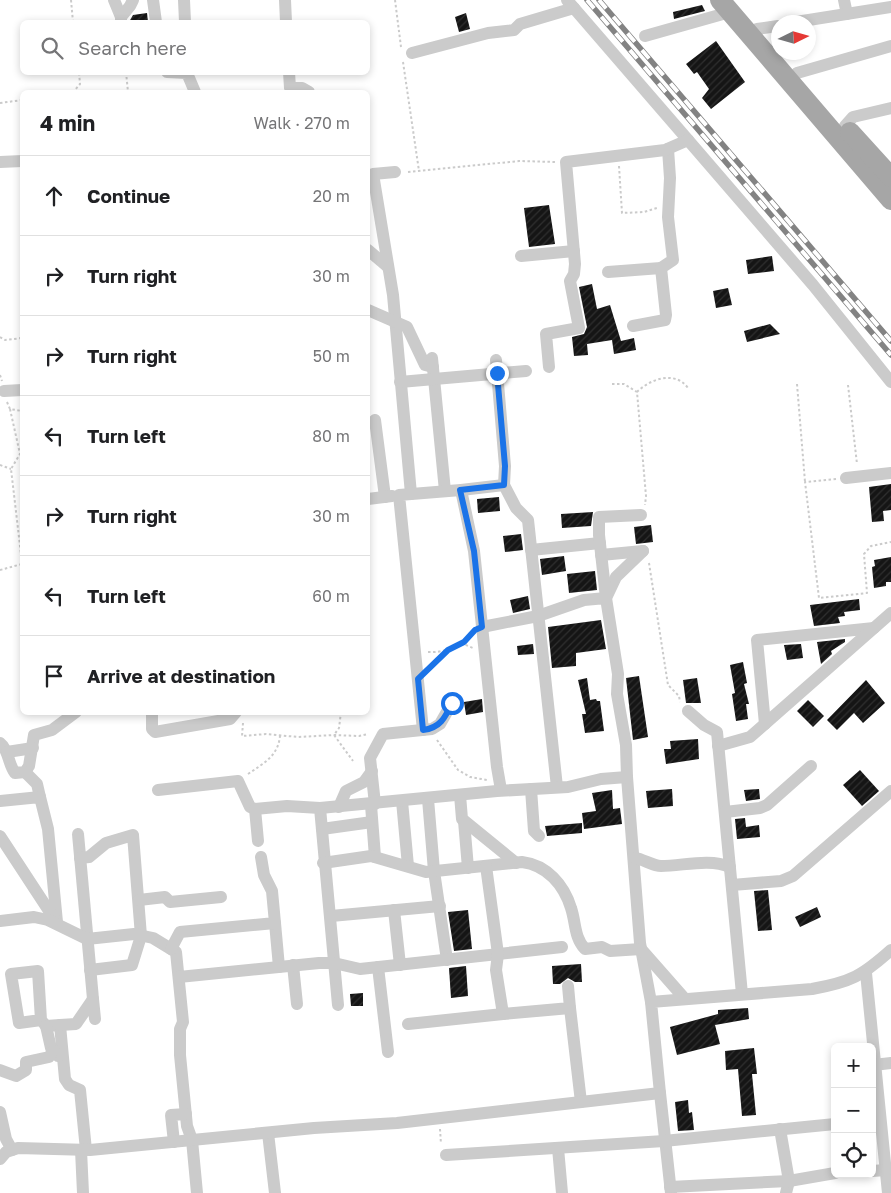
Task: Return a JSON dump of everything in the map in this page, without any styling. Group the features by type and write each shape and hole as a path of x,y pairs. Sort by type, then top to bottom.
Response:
{"main road":[{"path":"727,4 757,29 891,177"},
{"path":"727,4 891,200"}],"street":[{"path":"114,0 121,20"},
{"path":"121,20 133,0"},
{"path":"152,0 156,20"},
{"path":"184,0 185,20"},
{"path":"285,0 286,20"},
{"path":"844,0 847,14"},
{"path":"406,54 488,33 514,30 520,24 570,4 813,285 891,382"},
{"path":"645,36 727,4"},
{"path":"816,19 889,5"},
{"path":"757,29 771,27"},
{"path":"796,73 891,46"},
{"path":"188,75 194,90"},
{"path":"288,75 286,90 302,88 306,90"},
{"path":"845,126 853,117 891,108"},
{"path":"549,367 546,334 579,328 570,281 574,274 574,251 566,162 668,149 688,140"},
{"path":"608,272 661,268 673,260 668,149"},
{"path":"0,162 20,161"},
{"path":"395,172 370,174 388,267 395,322 418,679 427,729"},
{"path":"521,256 574,251"},
{"path":"370,252 388,267"},
{"path":"633,326 665,320 666,302 661,268"},
{"path":"370,311 407,327 425,365 433,368 496,367 526,371"},
{"path":"496,367 505,466 504,485 516,508 528,520 557,787"},
{"path":"400,382 433,368"},
{"path":"433,368 445,491"},
{"path":"4,391 20,390"},
{"path":"375,420 385,497"},
{"path":"852,478 891,472"},
{"path":"370,499 504,485"},
{"path":"460,490 474,551 497,768 501,790"},
{"path":"641,515 599,517 600,549 618,674 617,694 626,745 641,949 651,1002 664,1140 671,1190 787,1187 831,1174"},
{"path":"531,550 600,549 643,551"},
{"path":"606,598 616,577 643,551"},
{"path":"482,627 538,616 584,600 606,598"},
{"path":"718,746 750,737 891,613"},
{"path":"765,724 757,640 874,628"},
{"path":"375,857 370,758 383,734 427,729 440,724 452,703"},
{"path":"688,711 704,725 717,732 742,994"},
{"path":"25,772 29,766 34,735 52,730 72,715"},
{"path":"152,715 152,729 155,732 239,716"},
{"path":"25,772 15,773 3,747 32,748"},
{"path":"725,812 760,808 768,805 811,766"},
{"path":"339,807 346,791 364,782 372,771"},
{"path":"25,772 36,784 48,829 57,922"},
{"path":"158,790 238,781 250,807 255,809 288,806 320,808 402,802 501,790 557,787 601,779 627,777"},
{"path":"531,789 534,831 539,836"},
{"path":"732,885 781,881 793,876 891,791"},
{"path":"460,795 468,868"},
{"path":"0,800 40,797"},
{"path":"428,799 434,871 447,960"},
{"path":"402,802 408,866"},
{"path":"320,808 323,863 331,916 338,1005"},
{"path":"255,809 258,841"},
{"path":"464,821 516,863"},
{"path":"322,830 372,822"},
{"path":"78,834 95,1018"},
{"path":"80,858 89,856 106,843 132,835 141,936 132,965 90,970"},
{"path":"0,836 57,922 66,930 87,939 134,934 153,938 176,952 183,1022 180,1029 180,1056 187,1126 192,1140 197,1193"},
{"path":"261,857 264,875 272,891 280,967"},
{"path":"323,863 375,857 426,872 533,863 558,880 571,908 578,941 585,948 602,947 610,951 641,949"},
{"path":"635,858 646,860 657,866"},
{"path":"636,877 657,866 720,863 730,867"},
{"path":"486,866 498,954 496,970 502,1014"},
{"path":"139,900 165,897 170,902 221,897"},
{"path":"331,916 440,906"},
{"path":"394,910 400,965"},
{"path":"1,922 34,917 57,922"},
{"path":"171,949 180,932 276,923"},
{"path":"179,977 293,965 334,963 360,969 562,947"},
{"path":"641,949 685,999"},
{"path":"651,1002 812,989 837,984 866,973 891,950"},
{"path":"293,965 297,1004"},
{"path":"378,967 388,1052"},
{"path":"866,973 872,1043"},
{"path":"568,986 581,1102"},
{"path":"64,1063 51,1048 44,1023 76,1024 93,999"},
{"path":"408,1024 570,1008"},
{"path":"60,1025 65,1079 69,1085 80,1090 84,1150 83,1193"},
{"path":"0,1070 16,1076 26,1070 26,1062 49,1057 54,1051"},
{"path":"876,1065 891,1063"},
{"path":"0,1159 18,1148 84,1150 439,1118 660,1092"},
{"path":"0,1112 6,1139 12,1150"},
{"path":"174,1142 171,1115 186,1114"},
{"path":"876,1120 887,1148 888,1193"},
{"path":"446,1155 664,1140 831,1124"},
{"path":"780,1129 787,1187"},
{"path":"268,1133 276,1193"},
{"path":"558,1148 562,1193"},
{"path":"876,1171 886,1170"}],"path":[{"path":"71,0 73,20"},
{"path":"395,0 406,54 418,171"},
{"path":"75,90 80,84 79,75"},
{"path":"126,75 128,90"},
{"path":"0,103 20,100"},
{"path":"619,154 622,213 644,212 669,204"},
{"path":"395,172 520,161 566,162"},
{"path":"0,336 5,340 20,338"},
{"path":"641,515 646,496 637,392 646,383 674,377 683,381 688,388"},
{"path":"612,384 624,384 637,392"},
{"path":"797,384 819,598 867,594 864,554 871,546 891,542"},
{"path":"806,482 852,478 848,385"},
{"path":"10,409 20,454 12,469 20,545"},
{"path":"0,465 12,469"},
{"path":"643,551 650,566 668,685 688,711"},
{"path":"0,570 20,565"},
{"path":"418,679 448,650 464,642 475,630 482,627"},
{"path":"416,652 448,650"},
{"path":"334,735 339,728 341,715"},
{"path":"239,716 242,736 266,734 280,736 359,736 383,734"},
{"path":"427,729 458,770 470,777 486,779 501,790"},
{"path":"334,735 353,761"},
{"path":"238,781 279,748 280,736"},
{"path":"439,1118 442,1147 446,1155"}],"building":[{"path":"702,5 705,11 674,19 673,12"},
{"path":"147,13 148,20 130,20 133,15"},
{"path":"466,13 470,29 459,32 455,17"},
{"path":"716,41 745,82 711,109 702,98 709,89 697,72 694,74 686,64"},
{"path":"549,205 555,244 529,247 524,208"},
{"path":"772,256 774,271 748,274 746,260"},
{"path":"592,284 597,309 610,305 621,341 634,338 636,350 614,354 612,340 587,344 588,355 574,356 572,337 584,334 587,327 579,287"},
{"path":"728,288 732,305 716,308 713,291"},
{"path":"770,324 780,334 747,342 744,331"},
{"path":"891,484 891,510 883,511 884,521 872,522 869,487"},
{"path":"499,497 500,511 478,513 477,499"},
{"path":"593,512 591,526 562,528 561,514"},
{"path":"651,525 653,542 636,544 634,527"},
{"path":"521,534 523,550 505,552 503,536"},
{"path":"564,556 566,571 542,575 540,559"},
{"path":"891,557 891,582 886,582 886,586 874,588 872,567 875,566 874,560"},
{"path":"595,571 597,590 569,593 567,574"},
{"path":"528,596 530,609 513,613 510,600"},
{"path":"859,599 860,610 844,612 845,616 838,617 840,623 814,626 810,605"},
{"path":"601,620 606,649 576,653 576,666 552,668 548,627"},
{"path":"845,639 845,642 831,651 832,654 821,664 817,642"},
{"path":"533,644 534,654 518,655 517,646"},
{"path":"801,644 803,658 787,660 784,645"},
{"path":"743,662 747,683 744,684 749,704 746,704 748,719 736,721 732,694 735,693 730,665"},
{"path":"639,676 648,737 633,740 626,678"},
{"path":"587,678 590,700 596,699 600,701 604,731 585,733 582,714 586,714 578,680"},
{"path":"697,678 701,703 686,703 683,680"},
{"path":"866,680 885,703 863,723 854,713 837,730 827,720"},
{"path":"482,699 483,712 466,715 464,702"},
{"path":"808,700 824,716 813,727 797,711"},
{"path":"698,739 699,759 666,764 664,749 671,749 670,741"},
{"path":"860,770 879,791 862,806 843,785"},
{"path":"672,789 673,806 648,808 646,791"},
{"path":"759,789 760,799 746,801 744,790"},
{"path":"612,790 613,809 620,808 622,824 584,829 582,813 596,811 592,793"},
{"path":"745,818 746,827 759,825 760,837 737,839 735,819"},
{"path":"582,823 582,833 547,836 545,826"},
{"path":"768,890 772,930 758,931 754,891"},
{"path":"817,907 821,917 800,927 795,917"},
{"path":"468,910 472,949 454,951 448,912"},
{"path":"581,964 582,982 575,982 568,978 560,984 553,984 552,966"},
{"path":"466,966 468,996 451,998 449,968"},
{"path":"363,993 363,1006 351,1006 350,994"},
{"path":"748,1008 749,1019 715,1025 720,1044 677,1055 670,1027 718,1014 718,1010"},
{"path":"754,1048 757,1074 752,1074 756,1115 742,1116 738,1069 726,1070 725,1051"},
{"path":"688,1100 689,1113 692,1112 694,1130 678,1131 675,1102"}],"railway":[{"path":"587,0 891,355"},
{"path":"599,0 891,341"}],"route":[{"path":"452,703 440,724 432,729 423,730 418,679 448,650 464,642 475,630 482,627 474,551 460,490 504,485 505,466 497,373"}]}
